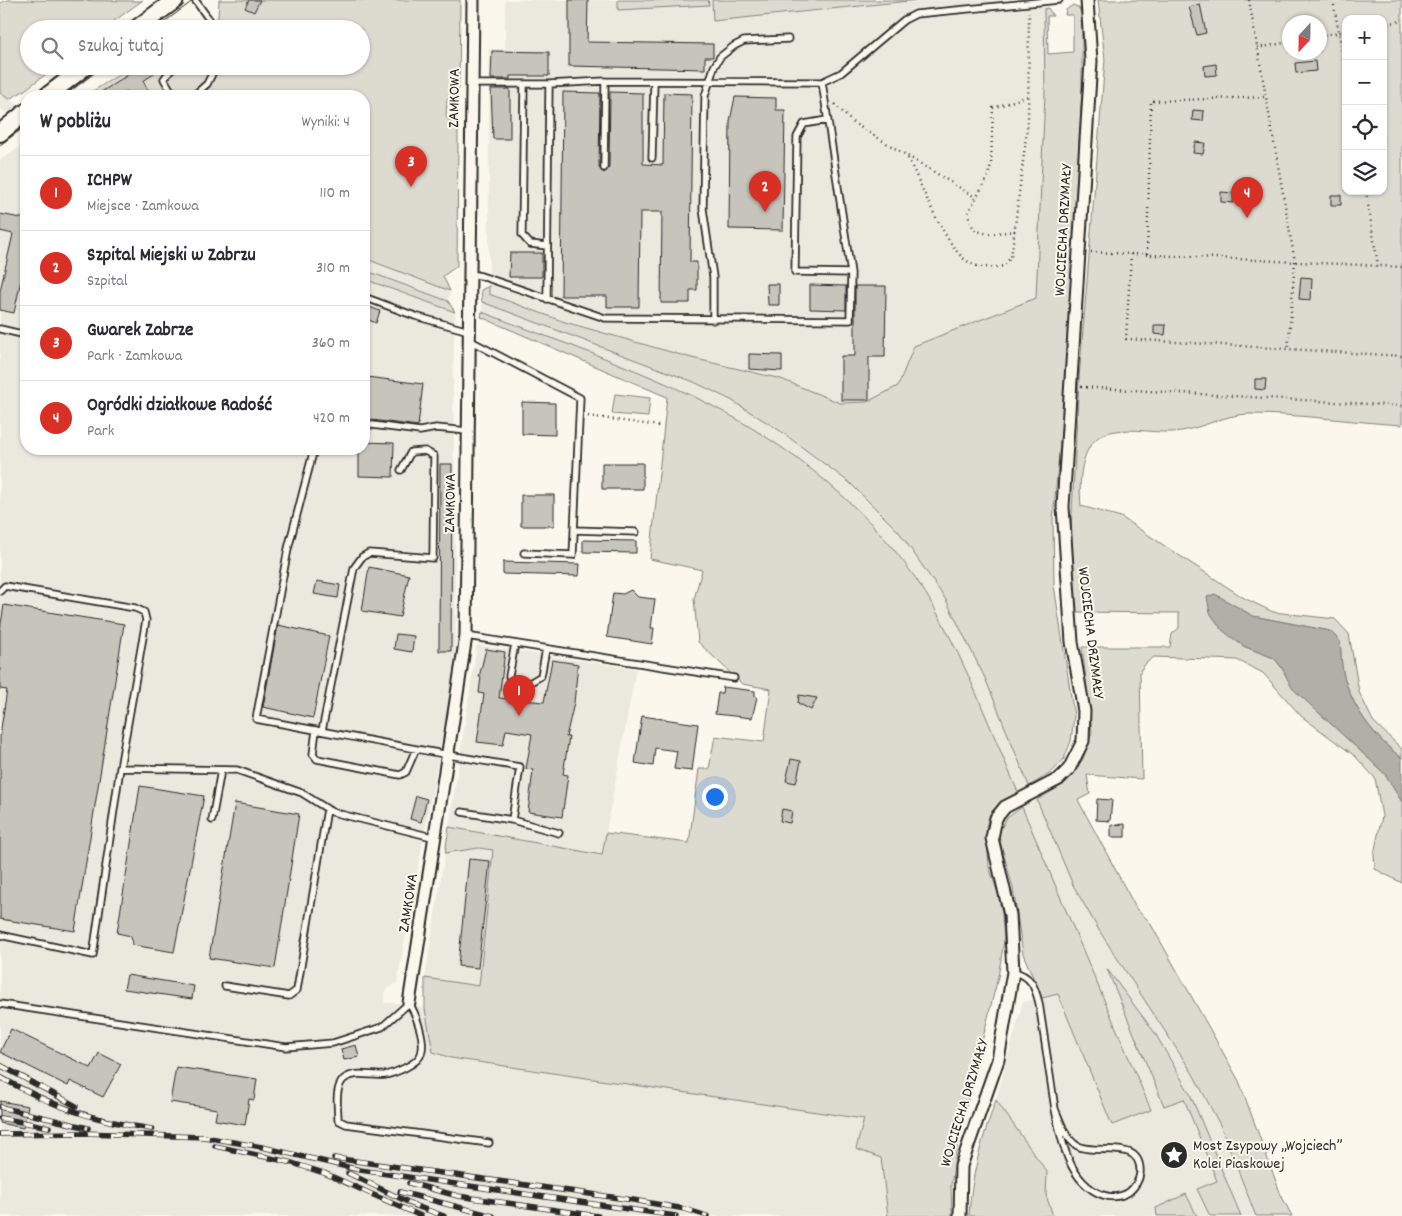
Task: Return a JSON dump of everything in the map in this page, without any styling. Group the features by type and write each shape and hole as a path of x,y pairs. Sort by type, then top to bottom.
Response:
{"street":[{"path":"148,20 175,0"},
{"name":"ZAMKOWA","path":"409,1003 449,756 466,636 473,0"},
{"name":"WOJCIECHA DRZYMAŁY","path":"960,1216 961,1166 998,1060 1013,972 1007,892 992,838 993,826 1005,807 1059,779 1069,769 1078,756 1085,726 1071,632 1063,507 1091,61 1087,0"},
{"path":"55,90 74,75"},
{"path":"6,129 20,117"}],"lane":[{"path":"195,0 209,20"},
{"path":"472,84 549,84 605,81 822,82 841,73 904,20 916,14 1059,0"},
{"path":"713,320 713,277 703,209 705,104 709,82 720,58 734,46 744,41 788,39"},
{"path":"167,75 164,80 170,90"},
{"path":"200,90 207,84 212,75"},
{"path":"604,168 605,81"},
{"path":"652,158 654,82"},
{"path":"470,274 481,276 605,318 850,320 851,273 822,82"},
{"path":"524,84 522,235 530,244 547,246"},
{"path":"547,299 549,84"},
{"path":"827,120 804,124 797,137 795,272 851,273"},
{"path":"370,299 469,335 580,398 573,555 524,553"},
{"path":"0,330 20,334"},
{"path":"370,425 420,431 436,428 468,431"},
{"path":"401,470 410,452 425,451 434,456 433,558 369,553 362,557 354,568 313,754 318,759 400,775 406,772 416,749"},
{"path":"312,455 288,550 256,719 449,756 520,767 512,820"},
{"path":"574,530 636,532"},
{"path":"0,591 4,586 135,608 144,612 146,620 120,768 93,955 0,935"},
{"path":"466,636 734,678"},
{"path":"514,644 509,676 511,682 526,685 541,676 546,648"},
{"path":"120,768 237,770 302,793 327,809 436,838"},
{"path":"212,820 221,770"},
{"path":"225,986 289,996 297,990 327,809"},
{"path":"462,812 512,820 559,833"},
{"path":"1013,972 1027,976 1036,990 1055,1109 1064,1144 1077,1175 1085,1184 1099,1192 1115,1197 1125,1195 1133,1189 1139,1179 1140,1170 1139,1162 1133,1154 1125,1150 1113,1149 1084,1150 1074,1144 1055,1109"},
{"path":"0,1004 286,1047 333,1044 382,1027 409,1003 418,1019 422,1053 417,1061 386,1074 351,1075 343,1080 338,1091 338,1120 346,1124 489,1143"}],"path":[{"path":"1249,0 1295,262 1288,349"},
{"path":"1333,0 1344,60"},
{"path":"908,158 952,247 967,262 987,269 1004,266 1010,257 1015,231 1028,121 1029,3"},
{"path":"1387,23 1402,21"},
{"path":"1327,35 1342,33"},
{"path":"1257,48 1282,43"},
{"path":"1015,231 989,234 976,231 971,224 968,213 992,165 993,108 1028,96"},
{"path":"1147,254 1151,101 1266,97"},
{"path":"834,103 852,122 908,158 975,197"},
{"path":"1367,195 1378,266"},
{"path":"1079,251 1402,267"},
{"path":"1131,254 1126,339 1402,356"},
{"path":"1072,387 1402,406"},
{"path":"579,415 659,426"}],"shaded area":[{"path":"7,0 142,1 116,20 20,20 20,75 45,75 9,99 0,93 0,3"},
{"path":"219,0 460,0 459,89 447,100 446,117 458,129 457,266 443,276 450,291 370,260 370,90 95,90 119,75 370,75 370,20 214,20 218,17"},
{"path":"505,0 712,0 714,21 929,0 1044,0 1045,94 1036,298 914,346 898,387 867,402 840,403 781,379 692,358 569,323 489,294 489,49 505,49"},
{"path":"618,0 708,0 709,5 618,10"},
{"path":"712,0 919,0 713,21"},
{"path":"1098,0 1402,0 1402,425 1288,415 1250,414 1230,417 1182,431 1120,430 1104,434 1096,439 1090,447 1082,466 1080,487 1081,506 1121,517 1244,598 1273,612 1335,619 1349,634 1359,692 1373,721 1402,749 1402,758 1373,731 1358,709 1346,684 1341,660 1340,641 1330,631 1253,616 1214,594 1243,646 1274,658 1293,688 1384,773 1402,802 1402,883 1375,869 1374,854 1382,816 1375,778 1355,756 1301,716 1263,673 1237,660 1154,657 1146,663 1140,671 1142,779 1087,775 1090,794 1078,800 1137,910 1149,921 1239,1081 1281,1195 1292,1216 1256,1216 1221,1127 1193,1074 1100,932 1073,885 1037,800 1064,784 1083,759 1092,732 1082,647 1170,647 1172,634 1179,628 1179,613 1075,612 1071,531 1079,379 1105,60"},
{"path":"1073,5 1079,8 1082,16 1082,89 1064,399 1053,520 1054,585 1074,716 1071,741 1064,759 1051,773 1029,786 985,678 946,600 899,532 850,483 779,430 731,400 694,382 482,302 481,290 489,286 489,294 565,322 692,358 781,379 840,403 867,402 898,386 914,346 1036,298 1045,94 1044,9 1048,8 1053,16 1047,16 1048,54 1073,52 1073,15 1065,15 1066,10"},
{"path":"0,93 20,106 20,121 0,109"},
{"path":"20,147 20,455 370,455 370,281 455,312 453,378 456,661 397,983 386,990 384,1003 409,1003 425,1009 430,1029 451,1058 864,1119 881,1157 888,1216 0,1216 0,160"},
{"path":"370,260 450,291 448,301 370,272"},
{"path":"370,272 448,301 455,312 370,281"},
{"path":"482,302 694,382 731,400 779,430 850,483 899,532 946,600 985,678 1029,786 1018,792 957,651 935,608 910,569 862,514 841,495 771,442 725,412 657,381 482,312"},
{"path":"482,312 666,383 724,412 785,450 843,496 869,522 916,579 947,631 969,676 1018,792 991,812 986,826 989,867 1001,902 1004,941 998,977 959,1134 951,1185 952,1216 888,1216 881,1158 856,1149 864,1119 451,1058 433,1052 425,1009 425,978 479,986 493,850 479,848 445,853 449,827 602,855 606,833 689,843 699,769 709,769 715,736 764,742 771,689 742,684 698,642 694,599 702,570 650,559 667,397 481,317"},
{"path":"615,394 650,398 648,417 612,414"},
{"path":"1215,594 1253,616 1330,631 1340,641 1343,672 1351,697 1373,731 1402,758 1402,802 1384,773 1292,688 1282,668 1274,658 1243,646 1222,630 1210,613 1207,597"},
{"path":"477,645 636,669 602,855 449,827"},
{"path":"1037,800 1073,885 1100,932 1193,1074 1221,1127 1256,1216 1241,1216 1190,1094 1155,1033 1108,971 1164,1106 1183,1098 1217,1181 1198,1189 1210,1216 1197,1216 1186,1194 1156,1208 1157,1216 1053,1216 1046,1195 1047,1172 996,1100 1023,1002 1058,994 1112,1125 1151,1110 1022,807"},
{"path":"1022,807 1151,1110 1112,1125 1058,994 1042,998 1023,954 1013,888 998,834 1007,818"},
{"path":"479,848 493,850 479,987 425,978 445,853"},
{"path":"1107,969 1155,1033 1190,1094 1241,1216 1210,1216 1197,1189 1217,1181 1184,1099 1164,1106"},
{"path":"996,1100 1047,1172 1046,1195 1053,1216 969,1216 972,1186 978,1157"},
{"path":"1186,1194 1197,1216 1157,1216 1156,1208"}],"building":[{"path":"249,0 260,0 254,12 245,8"},
{"path":"569,0 588,0 587,42 713,44 713,57 705,57 705,69 569,66"},
{"path":"1200,4 1206,33 1197,35 1189,7"},
{"path":"492,51 549,52 549,76 510,76 510,79 491,79"},
{"path":"1315,61 1316,71 1296,73 1295,63"},
{"path":"1216,64 1217,75 1205,76 1204,66"},
{"path":"128,75 152,75 143,81 148,90 104,90"},
{"path":"491,89 510,89 510,139 493,139"},
{"path":"563,92 600,93 599,168 604,173 609,168 610,92 643,93 643,164 663,165 664,93 692,94 690,262 697,262 697,290 690,290 690,303 661,303 662,212 640,212 639,307 607,307 607,296 561,296"},
{"path":"735,97 776,98 776,110 785,110 783,230 729,229 730,121"},
{"path":"1193,110 1204,111 1203,121 1192,120"},
{"path":"1195,142 1205,143 1203,154 1193,153"},
{"path":"1221,192 1234,193 1233,203 1221,202"},
{"path":"1331,195 1341,195 1341,205 1331,205"},
{"path":"0,214 20,218 20,285 14,313 0,310 0,291 13,234 0,231"},
{"path":"510,253 542,253 542,277 509,277"},
{"path":"1301,277 1312,278 1311,300 1299,299"},
{"path":"767,284 779,284 779,305 768,305"},
{"path":"810,285 846,286 846,310 810,309"},
{"path":"855,286 886,286 885,357 869,357 869,400 841,400 841,356 855,356"},
{"path":"370,307 380,311 376,323 370,320"},
{"path":"1154,325 1166,325 1165,335 1154,334"},
{"path":"749,354 782,355 782,371 749,369"},
{"path":"370,377 423,384 418,426 370,420"},
{"path":"1255,379 1266,379 1265,390 1255,389"},
{"path":"522,402 555,403 555,435 522,434"},
{"path":"370,442 394,443 393,477 359,476 359,455 370,455"},
{"path":"602,463 643,463 643,489 602,489"},
{"path":"440,464 452,464 451,651 439,651"},
{"path":"521,495 554,495 554,526 521,526"},
{"path":"583,540 636,541 636,553 583,552"},
{"path":"503,562 580,564 579,576 503,574"},
{"path":"369,567 409,575 400,617 362,611"},
{"path":"317,581 340,585 338,598 314,594"},
{"path":"631,590 638,597 655,599 651,628 654,628 652,644 607,637 613,593 623,594"},
{"path":"4,605 124,624 75,931 0,919 0,735 7,690 0,689 0,630"},
{"path":"278,625 329,636 313,718 263,707"},
{"path":"396,634 414,636 412,652 394,649"},
{"path":"486,649 505,652 499,698 544,702 552,660 578,664 574,703 566,737 569,737 563,774 568,775 562,817 528,812 533,770 526,769 532,734 506,730 503,745 477,742 484,694 479,693 481,677 479,677"},
{"path":"723,687 755,691 755,696 757,697 752,718 715,714 718,693 722,693"},
{"path":"799,695 817,698 811,710 798,703"},
{"path":"642,716 698,724 692,771 674,769 677,751 655,748 653,766 635,763"},
{"path":"791,759 801,761 796,783 786,781"},
{"path":"140,786 204,796 174,952 132,945 131,936 117,933"},
{"path":"416,796 427,799 421,822 410,819"},
{"path":"1097,799 1112,800 1110,821 1096,820"},
{"path":"235,803 299,814 275,968 209,958"},
{"path":"782,809 792,811 790,823 780,821"},
{"path":"1125,824 1125,837 1111,837 1111,825"},
{"path":"469,859 490,861 478,968 458,966"},
{"path":"127,975 194,986 192,999 124,989"},
{"path":"11,1029 91,1068 99,1053 121,1064 103,1097 70,1081 68,1086 0,1052"},
{"path":"356,1045 359,1057 344,1060 341,1049"},
{"path":"176,1067 257,1079 254,1100 249,1099 245,1125 215,1120 217,1109 170,1102"},
{"path":"0,1101 28,1106 23,1128 0,1123"}],"tram line":[{"path":"167,20 194,0"},
{"path":"72,90 92,75"},
{"path":"0,145 20,130"}],"railway":[{"path":"0,1065 76,1106"},
{"path":"0,1077 38,1097 73,1111 91,1117 152,1129"},
{"path":"0,1107 88,1128"},
{"path":"0,1118 49,1127"},
{"path":"0,1134 83,1133 204,1137 262,1147 360,1170 676,1216"},
{"path":"215,1146 289,1162 324,1173 421,1216"},
{"path":"334,1158 633,1200 685,1209 707,1216"},
{"path":"348,1173 416,1206 444,1216"},
{"path":"409,1183 458,1196 598,1216"},
{"path":"400,1192 493,1216"}],"place":[{"name":"Gwarek Zabrze","path":"411,187"},
{"name":"Szpital Miejski w Zabrzu","path":"765,212"},
{"name":"Ogródki działkowe Radość","path":"1247,218"},
{"name":"ICHPW","path":"519,716"},
{"name":"Most Zsypowy „Wojciech” Kolei Piaskowej","path":"1174,1155"}]}
